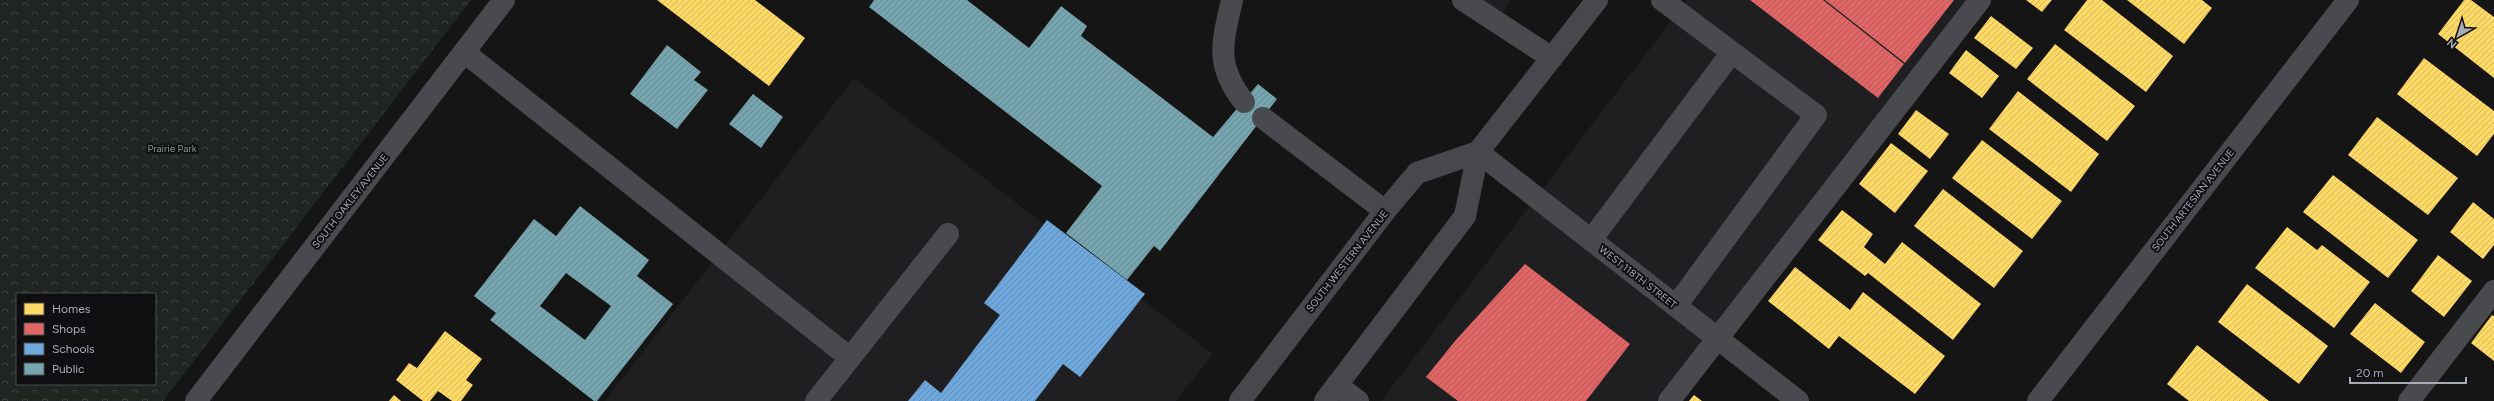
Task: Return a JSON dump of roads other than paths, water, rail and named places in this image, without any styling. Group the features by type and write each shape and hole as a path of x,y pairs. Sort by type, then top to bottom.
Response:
{"main road":[{"path":"1331,393 1465,216 1478,152 1597,0"},
{"name":"SOUTH WESTERN AVENUE","path":"1240,401 1385,211 1417,173 1478,152"}],"street":[{"name":"SOUTH OAKLEY AVENUE","path":"196,401 504,0"},
{"path":"1232,0 1225,31 1222,61 1230,84 1244,102"},
{"path":"1463,0 1552,58"},
{"path":"1662,0 1816,115 1676,306"},
{"path":"1669,401 1980,0"},
{"name":"SOUTH ARTESIAN AVENUE","path":"2038,401 2348,0"},
{"path":"464,52 850,358"},
{"path":"1590,240 1732,52"},
{"path":"1263,118 1385,211"},
{"name":"WEST 118TH STREET","path":"1478,152 1798,401"},
{"path":"816,401 948,234"},
{"path":"2409,401 2494,291"},
{"path":"1331,393 1358,401"}],"park label":[{"name":"Prairie Park","path":"172,148"}]}
